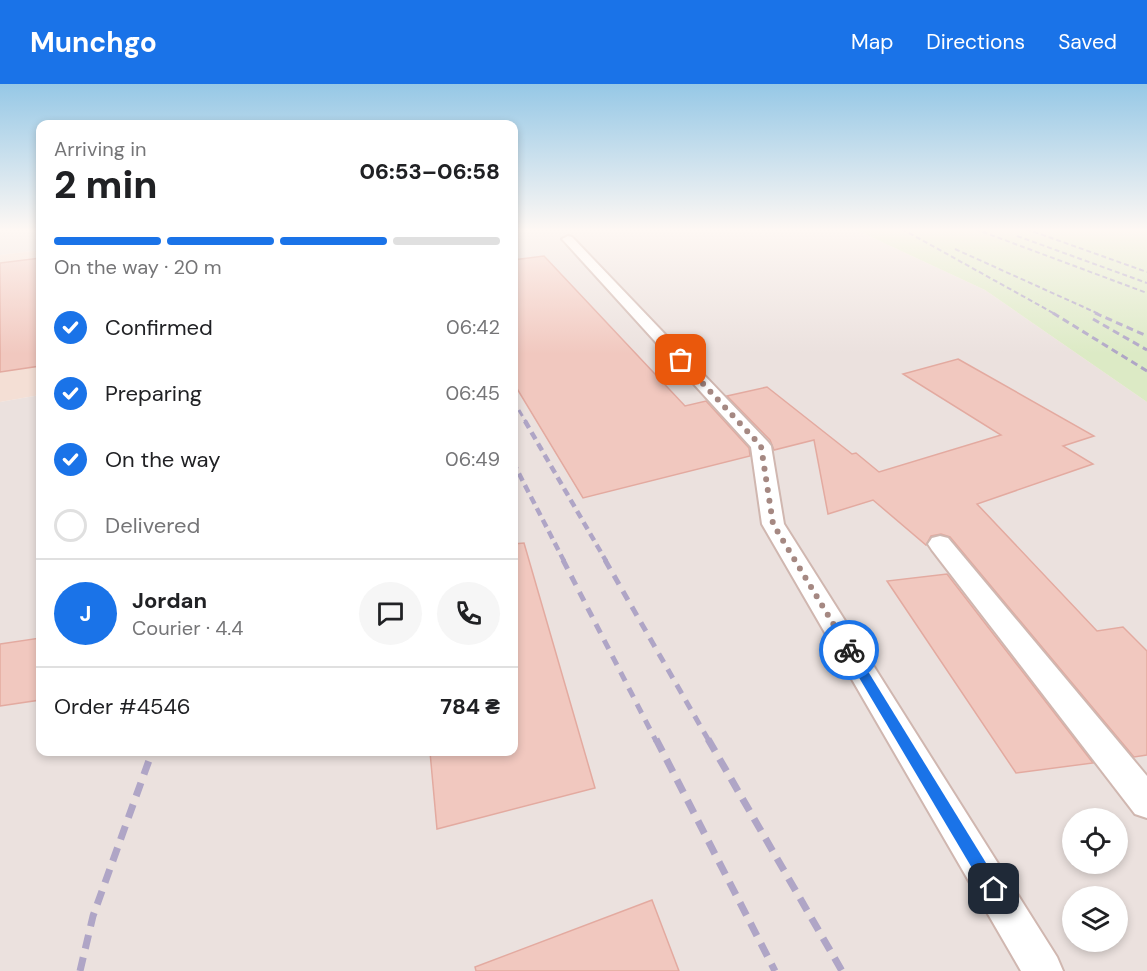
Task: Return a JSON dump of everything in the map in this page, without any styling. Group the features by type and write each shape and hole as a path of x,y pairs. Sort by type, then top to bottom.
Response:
{"lane":[{"path":"597,270 761,446 773,524 1043,971"},
{"path":"940,544 1147,802"}],"shaded area":[{"path":"0,270 36,270 36,396 0,402"},
{"path":"518,270 943,270 985,290 1147,402 1147,971 0,971 0,402 36,396 36,756 518,756"}],"green space":[{"path":"943,270 1147,270 1147,402 985,290"}],"building":[{"path":"0,270 36,270 36,367 0,372"},
{"path":"518,270 558,270 685,406 706,401 749,448 750,456 583,498 518,390"},
{"path":"958,359 1094,436 1063,446 1093,464 977,504 1097,631 1123,627 1147,651 1147,755 1134,757 950,537 941,534 931,536 926,545 873,500 828,514 814,440 774,450 770,440 727,396 767,387 852,454 856,453 879,472 1001,435 903,374"},
{"path":"524,543 595,788 437,829 430,756 518,756 518,544"},
{"path":"947,574 1093,763 1016,773 887,581"},
{"path":"36,639 36,701 0,706 0,644"},
{"path":"652,900 679,971 476,971 475,967"}],"railway":[{"path":"977,270 1055,314"},
{"path":"1002,270 1099,314"},
{"path":"1086,270 1147,293"},
{"path":"1112,270 1147,283"},
{"path":"1142,270 1147,272"},
{"path":"1053,313 1147,371"},
{"path":"1095,313 1147,336"},
{"path":"1093,319 1147,350"},
{"path":"518,408 526,422"},
{"path":"525,421 606,561"},
{"path":"518,472 564,561"},
{"path":"563,560 656,741"},
{"path":"605,560 709,741"},
{"path":"656,739 775,971"},
{"path":"708,739 842,971"},
{"path":"80,971 93,916 151,756"}],"way so far":[{"path":"681,360 761,446 773,524 849,650"}],"route":[{"path":"849,650 994,889"}]}
